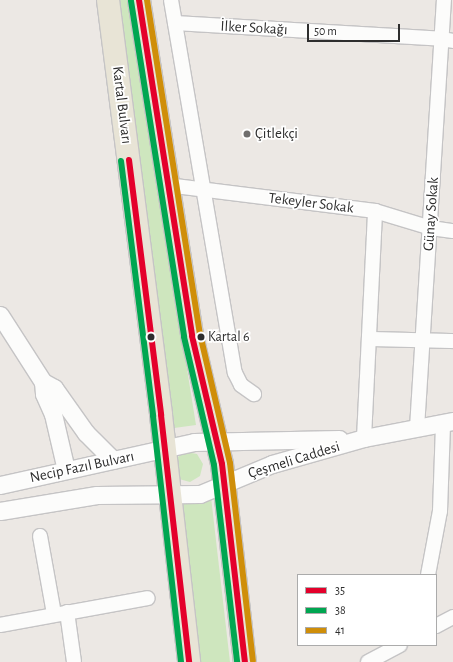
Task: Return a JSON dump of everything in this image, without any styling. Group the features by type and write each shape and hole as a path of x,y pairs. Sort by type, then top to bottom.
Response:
{"main road":[{"name":"Kartal Bulvarı","path":"108,0 170,495 189,662"},
{"name":"Kartal Bulvarı","path":"139,0 192,336 217,442 224,483 245,662"}],"street":[{"path":"171,0 235,373 242,385 254,394"},
{"name":"Günay Sokak","path":"417,428 431,228 448,40 444,0"},
{"name":"İlker Sokağı","path":"175,23 448,40"},
{"name":"Tekeyler Sokak","path":"167,185 375,211 431,228 453,231"},
{"path":"364,438 375,211"},
{"path":"0,315 43,382 44,394 53,414 66,470"},
{"path":"369,339 453,341"},
{"path":"43,382 54,388 86,432 113,460"},
{"name":"Çeşmeli Caddesi","path":"170,495 192,495 205,492 272,464 364,438 448,422"},
{"path":"428,574 440,511 441,476 448,422"},
{"name":"Çeşmeli Caddesi","path":"164,450 185,443 364,438"},
{"name":"Necip Fazıl Bulvarı","path":"0,485 164,450"},
{"path":"441,476 453,489"},
{"name":"Necip Fazıl Bulvarı","path":"0,510 97,495 170,495"},
{"path":"40,536 74,662"},
{"path":"0,625 148,598"},
{"path":"437,625 453,617"},
{"path":"368,662 398,646"}],"green space":[{"path":"119,0 129,0 196,425 167,429"},
{"path":"186,452 197,454 203,464 200,476 190,482 179,479 176,458"},
{"path":"211,497 230,662 196,662 178,504"}],"transit line":[{"name":"35","path":"139,0 192,336 222,464 245,662"},
{"name":"41","path":"147,0 200,334 230,463 253,661"},
{"name":"38","path":"131,1 184,337 214,465 237,662"},
{"name":"35","path":"129,160 161,415 189,662"},
{"name":"38","path":"121,161 153,416 181,662"}],"place":[{"name":"Çitlekçi","path":"247,134"},
{"name":"Kartal 6","path":"201,337"}]}
